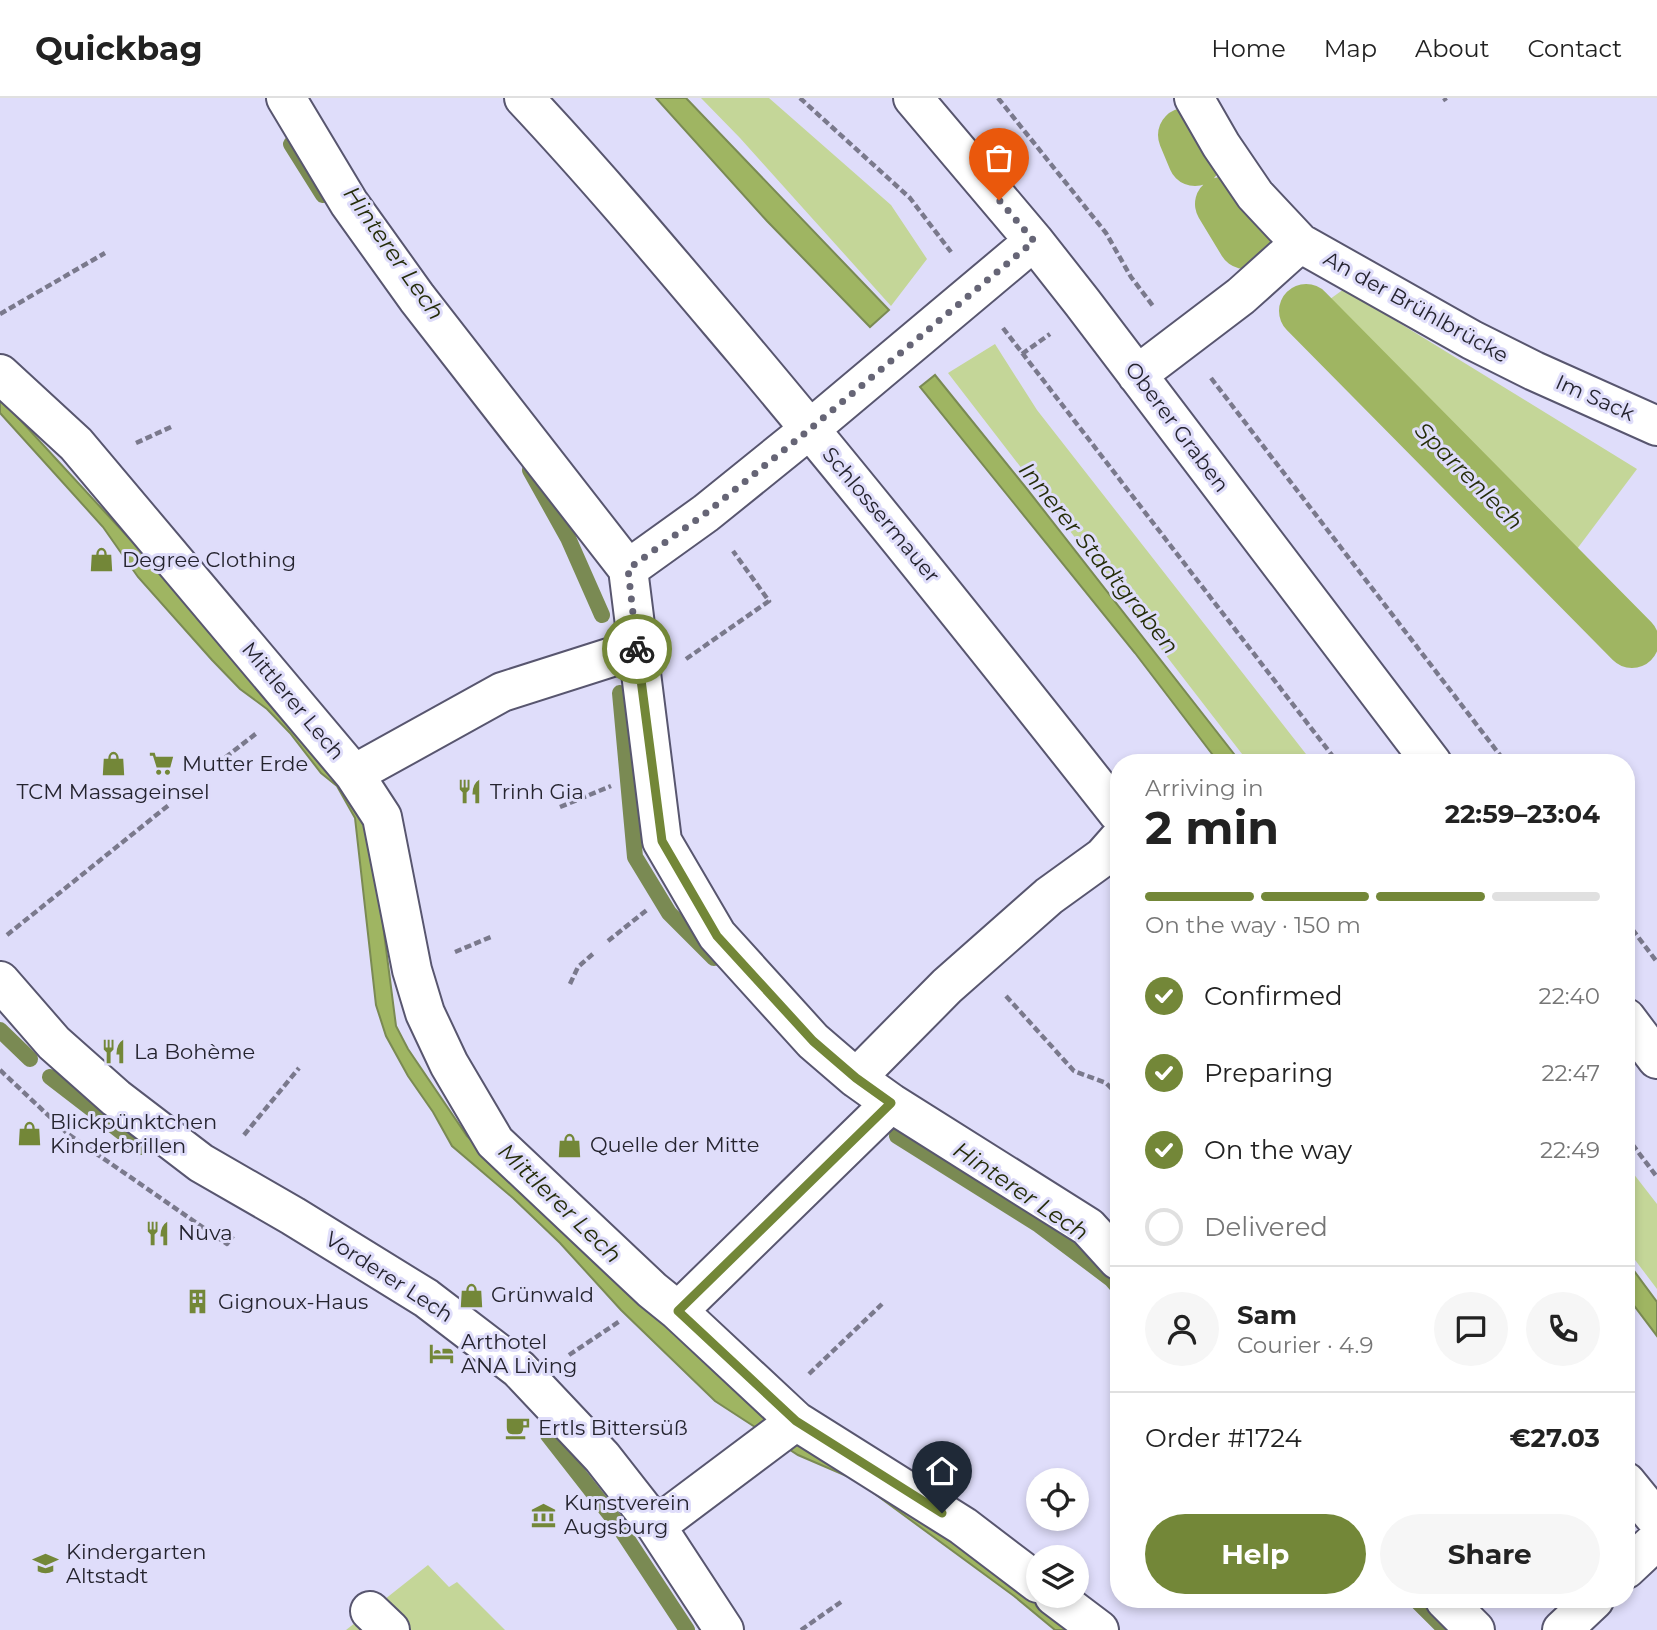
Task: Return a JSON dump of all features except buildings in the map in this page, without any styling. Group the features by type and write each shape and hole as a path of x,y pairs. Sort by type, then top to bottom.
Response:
{"street":[{"path":"286,98 349,203 410,288 628,569 662,841 717,936 813,1041 856,1078 891,1103 1088,1227 1110,1251"},
{"name":"Schlossermauer","path":"524,98 633,219 810,429 948,597 1110,803"},
{"name":"Oberer Graben","path":"913,98 1034,241 1425,754"},
{"name":"An der Brühlbrücke","path":"1194,98 1221,145 1291,251 1534,371"},
{"path":"628,569 706,513 810,429 1034,241"},
{"path":"1137,375 1241,296 1291,251"},
{"name":"Im Sack","path":"1534,371 1657,426"},
{"name":"Mittlerer Lech","path":"0,374 76,444 354,774 382,817 394,867 405,937 425,1013 449,1064 495,1142 786,1413 962,1526 1026,1574"},
{"path":"354,774 502,692 637,649"},
{"path":"856,1078 947,986 1049,896 1110,850"},
{"name":"Vorderer Lech","path":"0,981 54,1044 116,1098 201,1163 426,1298 519,1369 601,1457 656,1527 724,1630"},
{"path":"1635,1030 1657,1059"},
{"path":"678,1311 891,1103"},
{"path":"656,1527 786,1413"},
{"path":"1635,1493 1657,1520"},
{"path":"1635,1560 1657,1539"},
{"path":"1070,1608 1099,1630"},
{"path":"1453,1608 1475,1630"},
{"path":"1562,1630 1585,1608"}],"path":[{"path":"800,98 910,198 955,257 973,290 1331,754"},
{"path":"998,98 1106,233 1131,277 1156,310"},
{"path":"0,314 106,253"},
{"path":"1223,394 1499,754"},
{"path":"642,689 769,601 706,513"},
{"path":"560,807 621,782"},
{"path":"0,940 170,804"},
{"path":"608,941 654,904"},
{"path":"1635,933 1657,962"},
{"path":"570,984 578,967 595,952"},
{"path":"975,962 1074,1072 1106,1083 1110,1087"},
{"path":"215,1171 299,1068"},
{"path":"1635,1148 1657,1177"},
{"path":"786,1413 882,1304"},
{"path":"531,1381 627,1316"},
{"path":"801,1630 841,1602"}],"shaded area":[{"path":"656,98 686,98 889,310 870,327 767,221"},
{"path":"701,98 769,98 891,205 927,259 891,306 740,138"},
{"path":"1344,289 1637,469 1574,553 1319,307"},
{"path":"995,344 1037,410 1306,754 1242,754 948,373"},
{"path":"935,375 1234,754 1212,754 1135,653 920,387"},
{"path":"0,398 230,648 370,824 396,1026 408,1049 467,1136 568,1226 1026,1587 1026,1606 856,1480 798,1455 715,1401 621,1310 560,1243 452,1146 386,1036 376,1005 355,818 337,786 321,773 290,733 267,709 240,689 212,660 138,577 103,527 0,413"},
{"path":"1635,1176 1657,1204 1657,1289 1635,1260"},
{"path":"1635,1272 1657,1302 1657,1336 1635,1307"},
{"path":"428,1565 449,1587 457,1582 505,1630 346,1630"},
{"path":"1028,1608 1053,1608 1081,1630 1055,1630"}],"waterway":[{"name":"Sparrenlech","path":"1185,135 1195,159"},
{"name":"Hinterer Lech","path":"291,144 323,195"},
{"name":"Sparrenlech","path":"1222,204 1245,242"},
{"name":"Sparrenlech","path":"1306,311 1632,641"},
{"name":"Hinterer Lech","path":"530,470 568,538 602,615"},
{"name":"Hinterer Lech","path":"620,693 635,857 669,913 714,958"},
{"name":"Vorderer Lech","path":"0,1030 30,1059"},
{"name":"Vorderer Lech","path":"50,1077 141,1147"},
{"name":"Hinterer Lech","path":"897,1136 1039,1225 1110,1278"},
{"name":"Vorderer Lech","path":"548,1435 616,1522 687,1630"},
{"name":"Hinterer Lech","path":"1424,1608 1446,1630"}],"way so far":[{"path":"637,649 628,569 706,513 810,429 1034,241 999,200"}],"place":[{"name":"Degree Clothing","path":"102,560"},
{"name":"TCM Massageinsel","path":"113,763"},
{"name":"Mutter Erde","path":"162,764"},
{"name":"Trinh Gia","path":"470,792"},
{"name":"La Bohème","path":"114,1052"},
{"name":"Blickpünktchen Kinderbrillen","path":"30,1134"},
{"name":"Quelle der Mitte","path":"570,1145"},
{"name":"Nuva","path":"158,1233"},
{"name":"Grünwald","path":"471,1295"},
{"name":"Gignoux-Haus","path":"198,1302"},
{"name":"Arthotel ANA Living","path":"441,1354"},
{"name":"Ertls Bittersüß","path":"518,1428"},
{"name":"Kunstverein Augsburg","path":"544,1515"},
{"name":"Kindergarten Altstadt","path":"46,1564"}],"route":[{"path":"637,649 662,841 717,936 813,1041 856,1078 891,1103 678,1311 796,1421 942,1513"}],"water label":[{"name":"Innerer Stadtgraben","path":"1099,558"}]}
